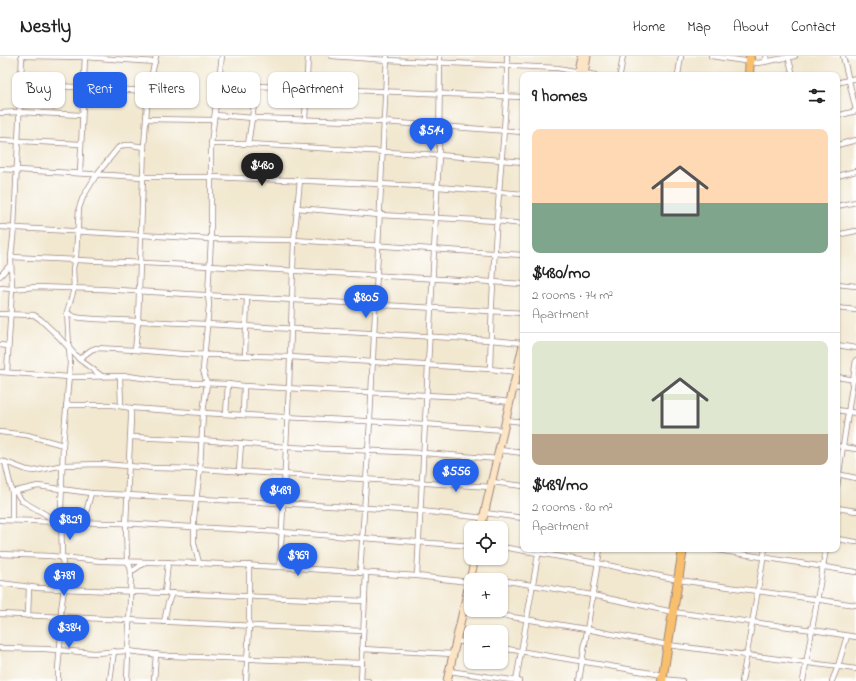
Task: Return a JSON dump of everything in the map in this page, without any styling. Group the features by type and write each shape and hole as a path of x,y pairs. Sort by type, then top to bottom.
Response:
{"highway":[{"path":"750,59 750,72"},
{"path":"662,678 683,552"}],"street":[{"path":"21,72 22,56 85,57 155,62"},
{"path":"153,72 156,56"},
{"path":"220,72 222,56"},
{"path":"308,56 308,72"},
{"path":"332,56 387,58 440,63 558,68 573,72"},
{"path":"417,576 438,187 440,56"},
{"path":"490,369 493,282 504,130 507,56"},
{"path":"581,56 581,72"},
{"path":"582,72 587,56"},
{"path":"620,72 623,56"},
{"path":"678,72 681,56"},
{"path":"711,56 750,59 758,63 795,56"},
{"path":"764,62 767,56"},
{"path":"840,115 856,111 843,56"},
{"path":"85,57 85,72"},
{"path":"788,57 791,72"},
{"path":"360,573 372,393 372,362 387,58"},
{"path":"840,82 856,78"},
{"path":"358,91 520,97"},
{"path":"7,372 12,289 11,257 14,228 19,108"},
{"path":"80,173 83,108"},
{"path":"135,350 141,263 144,147 147,108"},
{"path":"199,563 194,543 194,528 200,469 203,413 207,383 203,370 209,305 211,144 216,108"},
{"path":"248,144 254,108"},
{"path":"305,120 306,108"},
{"path":"0,113 19,112 82,115"},
{"path":"146,119 215,117 384,122 520,132"},
{"path":"0,140 81,144"},
{"path":"840,144 856,140"},
{"path":"211,144 248,144 439,155 520,162"},
{"path":"58,681 62,635 61,610 64,589 61,521 64,465 63,445 69,377 67,312 74,289 73,268 80,203 97,174 118,148 124,145 144,147"},
{"path":"0,169 143,177 211,177 300,180 438,187 520,194"},
{"path":"840,175 856,171"},
{"path":"280,567 288,417 294,240 300,180"},
{"path":"840,205 856,202"},
{"path":"297,208 379,215 436,217 520,224"},
{"path":"0,228 141,234 211,239 294,240 520,255"},
{"path":"840,234 856,231"},
{"path":"11,257 210,266 520,284"},
{"path":"0,276 11,264"},
{"path":"840,284 856,286"},
{"path":"0,288 12,289 35,287 208,295 520,313"},
{"path":"245,356 247,298"},
{"path":"840,308 856,310"},
{"path":"67,312 75,317 138,322 207,324 429,336 520,344"},
{"path":"0,314 34,315 79,359 103,377"},
{"path":"0,345 8,346"},
{"path":"840,345 856,348"},
{"path":"79,359 96,348 183,354 290,357 490,369 517,372"},
{"path":"483,521 520,358"},
{"path":"840,463 855,380 856,360"},
{"path":"0,372 69,377 120,378 128,376 157,381 486,398 510,402"},
{"path":"120,378 121,406"},
{"path":"840,378 855,380"},
{"path":"226,414 228,384"},
{"path":"243,415 244,386"},
{"path":"513,388 520,389"},
{"path":"66,405 121,406 203,413 425,424 504,430"},
{"path":"127,681 129,592 131,572 130,566 127,562 126,524 131,408"},
{"path":"840,410 856,413"},
{"path":"506,420 520,422"},
{"path":"0,432 27,435 63,445"},
{"path":"130,437 202,440 286,447 424,453 498,459"},
{"path":"239,472 241,443"},
{"path":"840,446 856,449"},
{"path":"500,450 520,453"},
{"path":"2,462 34,471 64,465 102,464 366,480 520,486"},
{"path":"2,462 13,492 12,520"},
{"path":"840,474 856,478"},
{"path":"13,492 38,486 110,495 128,494 520,518"},
{"path":"13,492 22,501 54,521"},
{"path":"87,523 87,509 91,493"},
{"path":"840,508 856,511"},
{"path":"0,520 61,521 282,532 464,545"},
{"path":"840,539 856,542"},
{"path":"508,548 520,549"},
{"path":"516,681 539,552"},
{"path":"544,552 679,580 856,605"},
{"path":"579,681 599,552"},
{"path":"728,552 856,572"},
{"path":"742,681 764,552"},
{"path":"803,681 825,552"},
{"path":"0,554 127,562 249,565 366,574 464,579"},
{"path":"131,572 145,562"},
{"path":"165,593 168,562"},
{"path":"246,681 249,627 249,565"},
{"path":"366,574 361,681 368,681"},
{"path":"508,581 592,595 673,612 856,637"},
{"path":"0,583 29,587 64,589 365,601"},
{"path":"28,616 29,587"},
{"path":"164,622 172,593"},
{"path":"447,681 464,605"},
{"path":"463,609 668,644 856,669"},
{"path":"0,614 249,627 363,631"},
{"path":"832,681 847,636"},
{"path":"456,641 464,642"},
{"path":"0,648 45,649 94,653 128,651 179,656 362,663"},
{"path":"362,649 453,654"},
{"path":"508,649 581,661 682,681"},
{"path":"110,681 114,651"},
{"path":"154,681 156,654"},
{"path":"449,671 519,681"}]}
